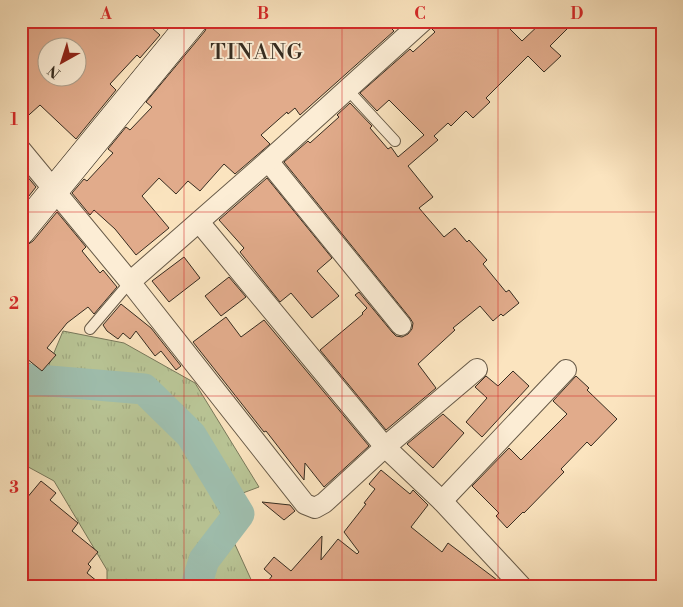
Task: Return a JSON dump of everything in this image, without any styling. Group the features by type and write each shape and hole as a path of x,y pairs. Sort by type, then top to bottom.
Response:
{"street":[{"path":"130,282 268,162 423,21"},
{"path":"21,231 193,22"},
{"path":"21,150 130,282 305,504 315,508 324,504 385,447 477,369"},
{"path":"268,162 401,325"},
{"path":"199,222 385,447 442,501 513,583"},
{"path":"442,501 566,370"}],"lane":[{"path":"347,89 395,141"},
{"path":"90,329 130,282"}],"green space":[{"path":"63,331 124,343 195,383 259,487 216,503 254,586 107,586 107,570 54,481 21,463 21,359 46,372"}],"building":[{"path":"21,21 158,21 152,28 160,35 140,58 137,55 110,84 116,90 76,139 40,105 21,122"},
{"path":"209,21 401,21 392,29 394,31 300,115 295,108 288,114 287,112 261,135 270,144 235,174 224,164 200,191 188,181 176,194 159,178 142,196 169,228 136,255 115,229 94,210 90,215 72,193 84,179 87,181 113,153 108,149 126,127 130,130 152,107 146,102 205,31"},
{"path":"435,21 502,21 522,41 542,22 575,21 550,46 561,56 544,72 528,56 486,98 490,102 473,118 466,111 451,126 448,123 434,136 438,140 408,166 433,197 419,208 444,237 455,228 467,242 469,240 487,260 483,264 506,292 509,290 519,303 503,316 501,314 493,321 480,306 453,328 455,330 418,364 436,388 386,430 320,350 363,314 367,308 355,295 359,292 396,336 402,337 408,334 412,329 413,323 284,162 308,141 310,143 339,117 337,115 350,103 372,126 370,128 388,149 391,147 398,157 424,135 389,100 377,111 360,93 410,49 413,52 435,32 432,29"},
{"path":"21,169 36,187 21,206"},
{"path":"267,178 332,258 317,271 339,296 312,318 291,293 280,302 240,252 244,248 219,220"},
{"path":"57,212 86,247 82,251 100,273 103,270 117,287 94,314 88,307 67,323 47,348 56,355 42,371 21,354 21,246 33,241"},
{"path":"184,257 200,278 169,302 152,281"},
{"path":"229,277 246,297 221,316 205,296"},
{"path":"121,304 151,328 181,366 176,370 161,351 155,356 136,331 130,339 123,333 118,339 107,331 103,325"},
{"path":"226,317 241,337 264,320 369,446 324,487 305,463 304,480 193,342"},
{"path":"513,371 529,386 482,437 466,422 487,398 475,387 486,376 498,386"},
{"path":"576,376 589,388 587,390 617,419 591,446 587,442 561,469 564,472 507,528 496,516 499,513 472,486 509,448 521,460 567,414 553,401"},
{"path":"443,414 464,433 433,468 407,444"},
{"path":"381,470 410,494 413,490 428,505 411,527 442,552 448,543 505,586 443,586 436,580 432,586 264,586 272,576 264,569 274,557 291,571 322,536 321,560 338,539 357,554 359,552 344,532 375,489 369,484"},
{"path":"41,481 56,493 50,500 78,523 72,531 98,552 88,564 91,567 87,573 103,586 21,586 21,505"},
{"path":"262,502 290,505 295,511 284,520"}],"waterway":[{"path":"21,380 144,389 191,435 239,514 204,560 196,586"}],"district":[{"name":"TINANG","path":"257,51"}]}
